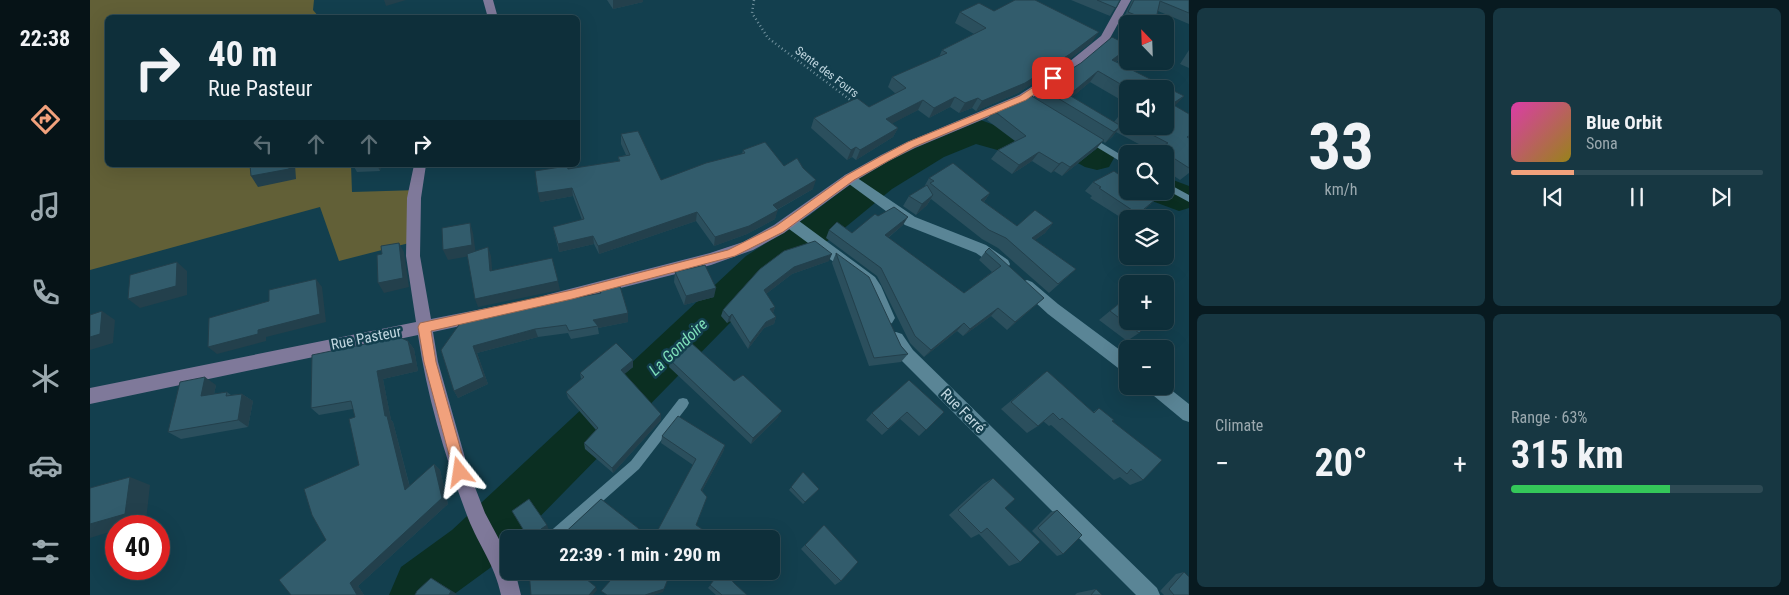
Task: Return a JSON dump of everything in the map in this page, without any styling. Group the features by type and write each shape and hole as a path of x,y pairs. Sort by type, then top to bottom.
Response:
{"street":[{"path":"488,0 492,15"},
{"path":"536,303 731,253 764,238 802,230 862,186 911,145 1028,101 1105,38 1126,0"},
{"path":"420,167 414,198 413,256 430,362 460,472 478,519 510,581"},
{"path":"862,186 909,220 980,246 992,253 1053,309 1119,359"},
{"name":"Rue Ferré","path":"802,230 872,283 902,349 1150,595"},
{"name":"Rue Pasteur","path":"90,396 508,309"},
{"path":"1165,395 1189,414"}],"lane":[{"path":"1082,135 1119,158"},
{"path":"1174,190 1189,199"},
{"path":"560,530 635,465 683,402"}],"path":[{"name":"Sente des Fours","path":"754,0 752,13 768,38 857,105"}],"shaded area":[{"path":"90,0 314,0 313,10 317,15 105,15 105,167 351,167 352,192 419,190 417,241 339,261 320,207 90,270"}],"building":[{"path":"1015,0 1035,0 1099,32 1070,54 1025,83 982,101 978,98 965,103 955,97 934,108 923,100 886,119 898,128 860,150 856,147 851,150 814,118 857,98 869,107 906,88 892,77 947,53 942,50 986,28 960,12 979,3 994,11"},
{"path":"1097,0 1120,0 1116,8"},
{"path":"1134,0 1189,0 1189,13 1160,1 1157,15 1135,15 1128,12"},
{"path":"1112,37 1119,40 1119,55 1112,60 1119,64 1119,70 1132,70 1152,80 1119,80 1119,83 1098,71 1069,95 1119,125 1119,128 1114,132 1041,88 1081,63"},
{"path":"1174,91 1184,96 1174,103"},
{"path":"1030,95 1104,140 1070,167 1062,162 1059,164 1039,152 1019,165 998,150 1026,136 993,110"},
{"path":"1174,105 1189,114 1189,136 1187,137 1189,138 1189,168 1174,158 1174,145 1164,145 1168,143 1152,135 1174,135"},
{"path":"638,131 661,180 706,163 745,153 743,150 765,142 784,166 797,158 803,168 816,180 773,205 778,210 749,226 715,237 697,212 598,246 593,236 558,244 553,227 584,219 572,188 538,193 535,171 561,167 567,167 568,169 620,161 618,157 630,155 621,134"},
{"path":"953,163 990,193 981,200 1017,226 1035,210 1053,223 1032,238 1076,269 1058,284 1006,238 989,230 930,183 934,181 929,178"},
{"path":"250,167 289,167 289,169 251,176"},
{"path":"1114,171 1119,173 1119,200 1155,200 1143,210 1132,210 1093,182"},
{"path":"927,185 933,195 922,204 909,196"},
{"path":"894,207 908,217 885,235 964,293 1001,266 985,252 989,248 1044,298 1015,322 998,308 970,329 964,323 931,350 915,336 881,268 829,230 837,222 852,233 875,214 878,216"},
{"path":"470,223 472,245 443,250 442,228"},
{"path":"815,241 832,254 794,267 764,290 775,307 770,309 776,317 766,322 750,343 732,314 729,317 723,310 760,269 784,251"},
{"path":"399,243 403,278 378,283 377,255 382,254 381,246"},
{"path":"488,247 490,271 552,258 558,281 475,299 467,254"},
{"path":"836,253 869,277 901,346 908,354 874,358"},
{"path":"177,262 176,286 128,299 130,275"},
{"path":"705,265 716,288 686,296 675,272"},
{"path":"316,279 320,314 258,330 258,334 208,347 209,318 269,301 269,290"},
{"path":"619,283 628,313 593,320 598,326 569,331 566,325 535,329 473,346 484,377 454,391 441,350 461,322 478,318 477,315 562,296 580,297 601,293 599,288"},
{"path":"1119,304 1119,318 1110,311"},
{"path":"102,311 100,334 90,337 90,315"},
{"path":"399,337 408,341 413,363 377,371 385,416 387,416 405,490 434,464 442,498 350,583 357,595 291,595 279,580 326,540 312,515 304,489 359,465 349,419 355,417 351,401 311,408 312,355"},
{"path":"690,342 734,381 743,375 782,411 753,438 670,360"},
{"path":"616,343 633,360 621,370 661,414 612,468 584,443 598,428 566,392 584,377 580,373"},
{"path":"1047,371 1094,413 1099,408 1114,420 1112,421 1162,460 1143,480 1131,469 1127,474 1062,418 1060,420 1053,413 1038,426 1011,402"},
{"path":"205,377 201,396 227,392 226,396 242,394 238,420 168,432 180,382"},
{"path":"909,380 944,412 926,430 907,412 888,429 872,413"},
{"path":"678,416 725,445 701,490 707,497 696,525 704,530 658,530 696,459 662,436"},
{"path":"803,472 819,489 805,502 791,487"},
{"path":"130,477 125,514 105,515 105,520 90,524 90,488"},
{"path":"993,478 1015,499 1005,508 1040,542 1020,562 987,528 981,533 958,510"},
{"path":"529,499 547,525 541,530 524,530 512,511"},
{"path":"601,499 641,530 568,530"},
{"path":"1057,510 1082,535 1063,554 1038,528"},
{"path":"824,525 858,562 841,581 805,545"},
{"path":"1184,572 1189,577 1189,595 1174,595 1169,589"},
{"path":"431,578 451,591 449,595 415,595"},
{"path":"530,580 587,580 596,587 589,595 531,595"},
{"path":"611,580 668,580 664,589 645,595 607,595 601,591"},
{"path":"714,580 732,580 747,595 722,595 710,585"},
{"path":"1096,589 1102,595 1091,595"}],"waterway":[{"name":"La Gondoire","path":"978,131 995,139 1008,141 1027,133 1051,133 1097,158"},
{"name":"La Gondoire","path":"416,595 420,586 471,549 760,267 823,225 879,180 932,148 967,135"},
{"name":"La Gondoire","path":"1174,195 1179,197"}],"route":[{"path":"460,472 430,362 424,327 572,295 731,253 779,229 850,178 885,158 911,145 1023,98 1053,78"}]}
